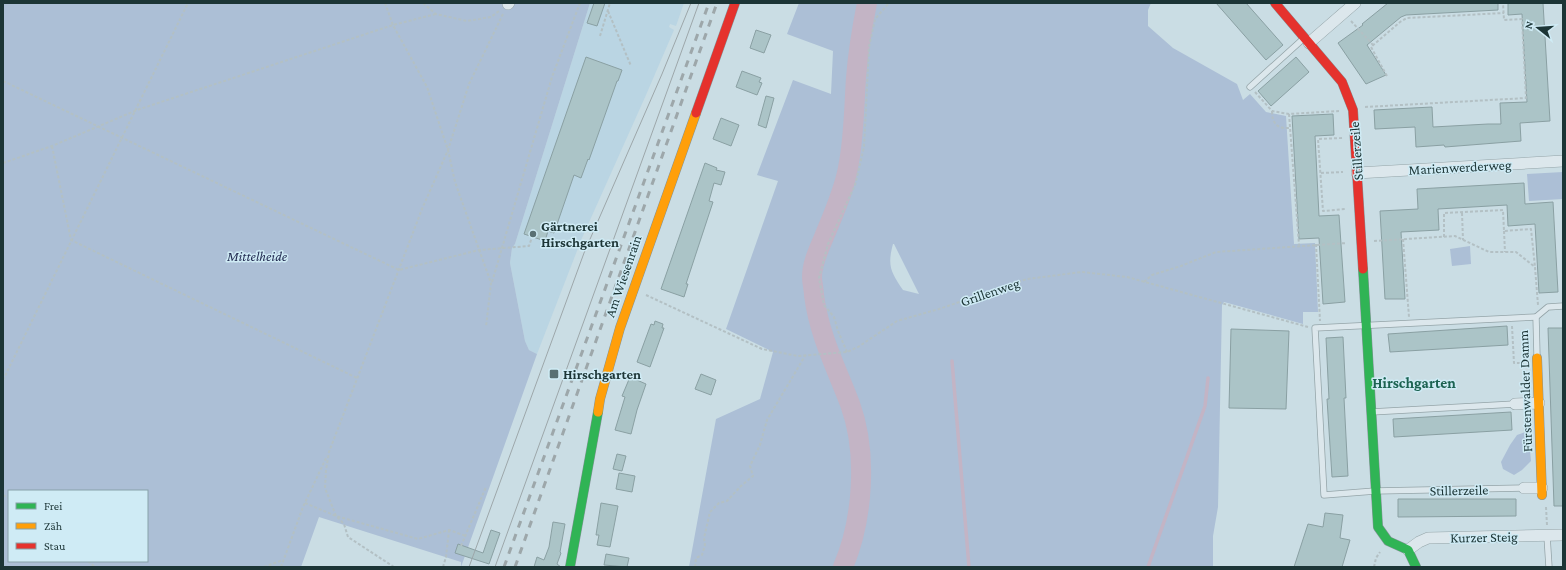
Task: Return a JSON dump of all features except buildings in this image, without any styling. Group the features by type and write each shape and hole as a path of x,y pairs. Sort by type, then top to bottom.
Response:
{"street":[{"name":"Am Wiesenrain","path":"570,567 600,399 633,288 735,3"},
{"name":"Stillerzeile","path":"1275,3 1342,82 1352,109 1358,173 1375,491 1378,527 1388,541"},
{"path":"1307,40 1355,3"},
{"name":"Marienwerderweg","path":"1358,173 1563,161"},
{"name":"Fürstenwalder Damm","path":"1537,360 1542,492"},
{"path":"1515,404 1539,403"},
{"name":"Stillerzeile","path":"1524,488 1542,492"},
{"name":"Kurzer Steig","path":"1408,550 1428,538 1563,535"},
{"path":"1388,541 1408,550 1416,567"}],"lane":[{"path":"1250,87 1307,40"},
{"name":"Fürstenwalder Damm","path":"1537,360 1538,316 1548,307 1563,306"},
{"path":"1318,328 1538,316"},
{"name":"Stillerzeile","path":"1318,328 1324,495 1375,491 1524,488"},
{"path":"1371,412 1515,404"},
{"path":"1547,536 1549,567"}],"path":[{"path":"3,380 71,240 137,110 188,3"},
{"path":"385,3 393,25 427,87 448,150 455,182 491,283"},
{"path":"423,3 436,14"},
{"path":"486,327 491,283 552,77 580,3"},
{"path":"600,36 610,3"},
{"path":"847,352 834,317 824,305 819,278 828,244 854,185 864,147 869,46 875,19 889,3"},
{"path":"1250,87 1272,111 1289,114 1526,98 1522,19 1504,20 1504,3"},
{"path":"3,163 52,146 137,110 393,25 436,14 467,21 491,17 509,4"},
{"path":"280,567 305,503 329,452 422,210 448,150 469,84 509,4"},
{"path":"608,11 631,66"},
{"path":"1387,76 1371,47 1400,22 1407,18 1504,13"},
{"path":"1350,20 1373,45"},
{"path":"3,81 399,270 479,250 529,246 532,237"},
{"path":"1272,111 1272,118 1278,127 1290,128"},
{"path":"1289,114 1298,245"},
{"path":"1355,137 1318,139 1323,211 1359,209"},
{"path":"52,146 71,240"},
{"path":"1320,174 1348,172 1358,173"},
{"path":"1444,236 1444,213 1503,210 1505,252"},
{"path":"1462,213 1464,240"},
{"path":"1504,231 1531,229 1538,316"},
{"path":"1144,282 1152,275 1181,266 1216,252 1298,245 1444,236 1455,236 1489,252 1516,252 1535,267"},
{"path":"1403,239 1409,324"},
{"path":"71,240 357,378"},
{"path":"1316,244 1318,328"},
{"name":"Grillenweg","path":"633,288 762,349 798,356 847,352 858,347 897,321 939,310 1027,279 1082,272 1127,277 1318,328"},
{"path":"1511,318 1514,363 1537,360"},
{"path":"695,567 696,558 702,554 705,545 704,538 710,512 718,503 727,501 741,486 754,476 750,466 760,445 767,420 806,356"},
{"path":"329,452 325,488 336,516 344,524 348,537 394,567"},
{"path":"461,546 486,487"},
{"path":"1542,492 1546,495 1547,536"},
{"path":"305,503 336,516 418,540 449,530 466,536"},
{"path":"443,567 446,557 449,530"},
{"path":"1374,567 1376,558 1388,541"},
{"path":"264,567 283,560"}],"shaded area":[{"name":"Gärtnerei Hirschgarten","path":"590,3 684,3 676,26 670,24 669,27 674,30 582,238 537,354 529,350 525,341 510,263 512,248 515,244"}],"green space":[{"name":"Mittelheide","path":"3,3 590,3 515,244 512,248 510,263 525,341 529,350 537,354 461,567 461,562 319,517 301,567 3,567"},
{"path":"799,3 1151,3 1148,10 1148,26 1173,48 1237,84 1243,100 1250,94 1266,112 1286,116 1294,244 1315,243 1318,312 1303,312 1303,324 1224,302 1222,305 1218,507 1213,536 1213,567 689,567 716,419 760,399 773,352 726,329 778,181 757,175 793,80 831,94 833,51 787,34","holes":["894,244 919,294 903,290 893,273 890,258"]},
{"path":"1563,172 1563,199 1529,201 1527,174"},
{"path":"1470,246 1471,264 1452,266 1450,249"},
{"path":"1528,431 1531,461 1522,470 1514,475 1503,469 1501,462 1517,435"}],"waterway":[{"path":"843,567 850,549 859,508 861,486 859,444 856,423 850,404 829,351 816,310 812,277 816,256 838,203 848,168 853,134 858,59 867,3"},
{"path":"952,361 969,567"},
{"path":"1148,567 1205,406 1208,378"}],"tram line":[{"path":"469,567 584,253 662,74 691,3"},
{"path":"495,567 699,3"}],"railway":[{"path":"504,567 709,3"},
{"path":"515,567 717,3"}],"traffic: fast":[{"path":"1363,269 1378,527 1388,541 1408,550 1416,567"},
{"path":"570,567 598,412"}],"traffic: slow":[{"path":"598,412 600,399 620,328 696,113"},
{"path":"1537,358 1542,495"}],"traffic: jam":[{"path":"696,113 735,3"},
{"path":"1275,3 1342,82 1353,110 1363,269"}],"place":[{"name":"Gärtnerei Hirschgarten","path":"533,234"},
{"name":"Hirschgarten","path":"554,374"}],"district":[{"name":"Hirschgarten","path":"1414,383"}]}
